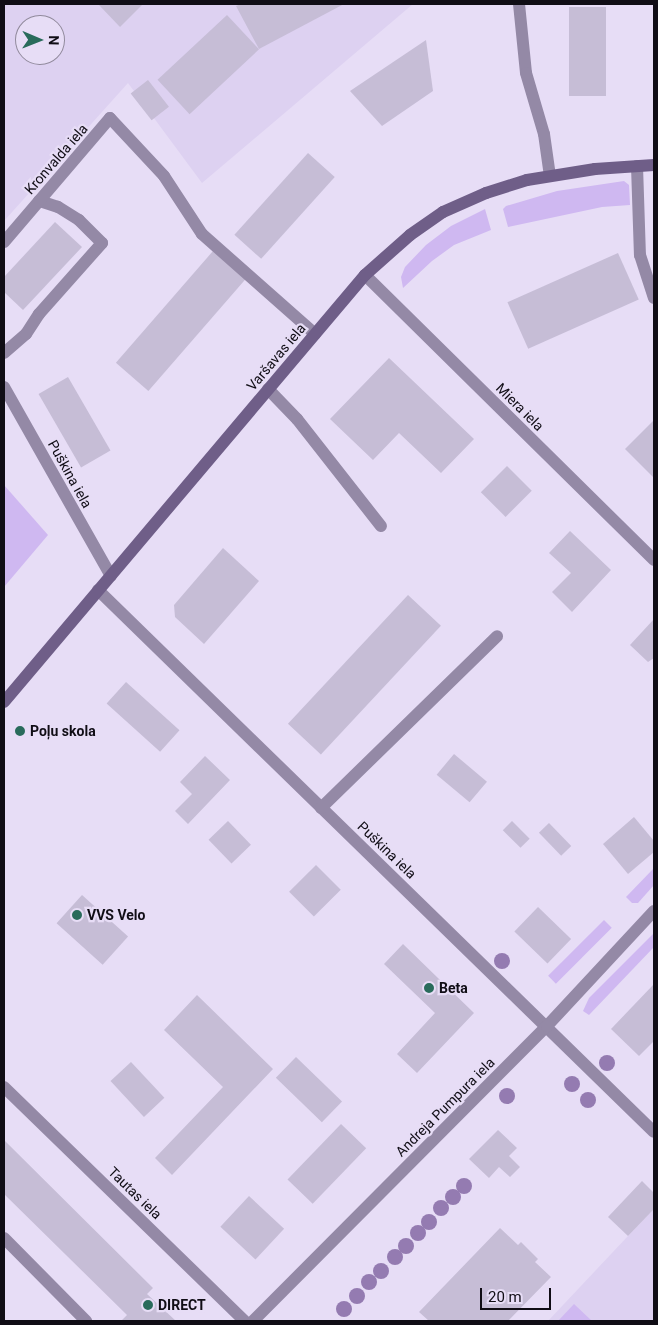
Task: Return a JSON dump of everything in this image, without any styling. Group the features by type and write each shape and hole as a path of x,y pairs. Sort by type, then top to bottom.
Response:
{"street":[{"path":"518,4 526,73 544,134 550,176"},
{"name":"Kronvalda iela","path":"4,242 110,118 164,176 202,234 315,334"},
{"name":"Varšavas iela","path":"4,702 365,275 410,235 443,212 486,192 527,180 595,169 654,165"},
{"path":"637,166 640,255 654,298"},
{"path":"4,353 26,334 39,314 102,244 79,220 58,207 39,201"},
{"name":"Miera iela","path":"365,275 654,560"},
{"name":"Puškina iela","path":"4,387 111,576"},
{"path":"268,389 298,418 381,526"},
{"name":"Puškina iela","path":"98,590 654,1132"},
{"path":"321,808 497,636"},
{"name":"Andreja Pumpura iela","path":"253,1321 547,1026 654,911"},
{"name":"Tautas iela","path":"4,1087 245,1321"},
{"path":"4,1238 86,1321"}],"shaded area":[{"path":"4,4 413,4 202,183 128,83 4,221"},
{"path":"624,181 629,185 630,205 602,207 508,227 503,209 506,206 557,191"},
{"path":"485,209 491,230 454,245 432,261 403,288 401,277 405,267 426,245 451,226"},
{"path":"4,485 48,535 4,587"},
{"path":"654,868 654,885 638,903 632,903 626,897"},
{"path":"604,920 612,928 556,984 548,976"},
{"path":"654,933 654,947 589,1015 583,1011 589,998"},
{"path":"654,1209 654,1321 548,1321 628,1236"},
{"path":"574,1304 592,1321 558,1321"}],"building":[{"path":"98,4 143,4 120,27"},
{"path":"241,4 344,4 259,49 236,6"},
{"path":"569,7 606,7 606,96 569,96"},
{"path":"227,15 259,49 190,114 158,80"},
{"path":"426,40 433,91 382,126 350,91"},
{"path":"148,80 169,107 152,120 131,94"},
{"path":"308,153 335,177 261,259 234,235"},
{"path":"55,222 82,247 23,310 4,292 4,277"},
{"path":"213,251 245,279 148,391 116,363"},
{"path":"618,253 639,300 528,349 507,302"},
{"path":"389,358 474,439 441,473 399,433 373,460 330,419"},
{"path":"68,377 110,451 81,468 39,394"},
{"path":"654,420 654,478 625,449"},
{"path":"507,466 532,491 506,517 481,492"},
{"path":"570,531 611,570 572,612 552,592 571,573 549,553"},
{"path":"223,548 259,581 204,644 175,617 174,605"},
{"path":"408,595 441,626 321,754 288,724"},
{"path":"654,619 654,658 648,662 630,645"},
{"path":"126,682 180,730 160,752 107,704"},
{"path":"454,754 487,782 470,802 437,775"},
{"path":"205,756 230,780 188,824 175,811 192,794 180,782"},
{"path":"634,817 654,841 654,852 628,874 603,844"},
{"path":"228,821 251,845 232,863 209,840"},
{"path":"512,821 530,839 520,848 503,830"},
{"path":"549,823 571,846 561,856 539,833"},
{"path":"316,865 341,890 314,917 289,892"},
{"path":"82,895 128,936 103,965 57,923"},
{"path":"538,907 571,939 547,963 514,931"},
{"name":"Beta","path":"403,944 474,1013 417,1073 397,1054 435,1013 384,964"},
{"path":"654,984 654,1041 639,1056 611,1029"},
{"path":"197,995 273,1069 172,1175 155,1158 223,1087 164,1030"},
{"path":"296,1057 342,1101 322,1122 276,1078"},
{"path":"131,1062 164,1098 144,1117 111,1081"},
{"path":"341,1124 366,1148 313,1204 288,1179"},
{"path":"498,1130 517,1148 509,1156 520,1167 510,1177 499,1167 489,1178 469,1159"},
{"path":"4,1140 153,1288 147,1294 176,1321 121,1321 127,1315 4,1194"},
{"path":"642,1181 654,1193 654,1209 628,1236 608,1217"},
{"path":"249,1196 284,1229 255,1259 220,1227"},
{"path":"500,1228 518,1245 521,1242 538,1259 535,1262 551,1277 508,1321 429,1321 419,1312"}],"place":[{"name":"Poļu skola","path":"20,731"},
{"name":"VVS Velo","path":"77,915"},
{"name":"Beta","path":"429,988"},
{"name":"DIRECT","path":"148,1305"}]}
